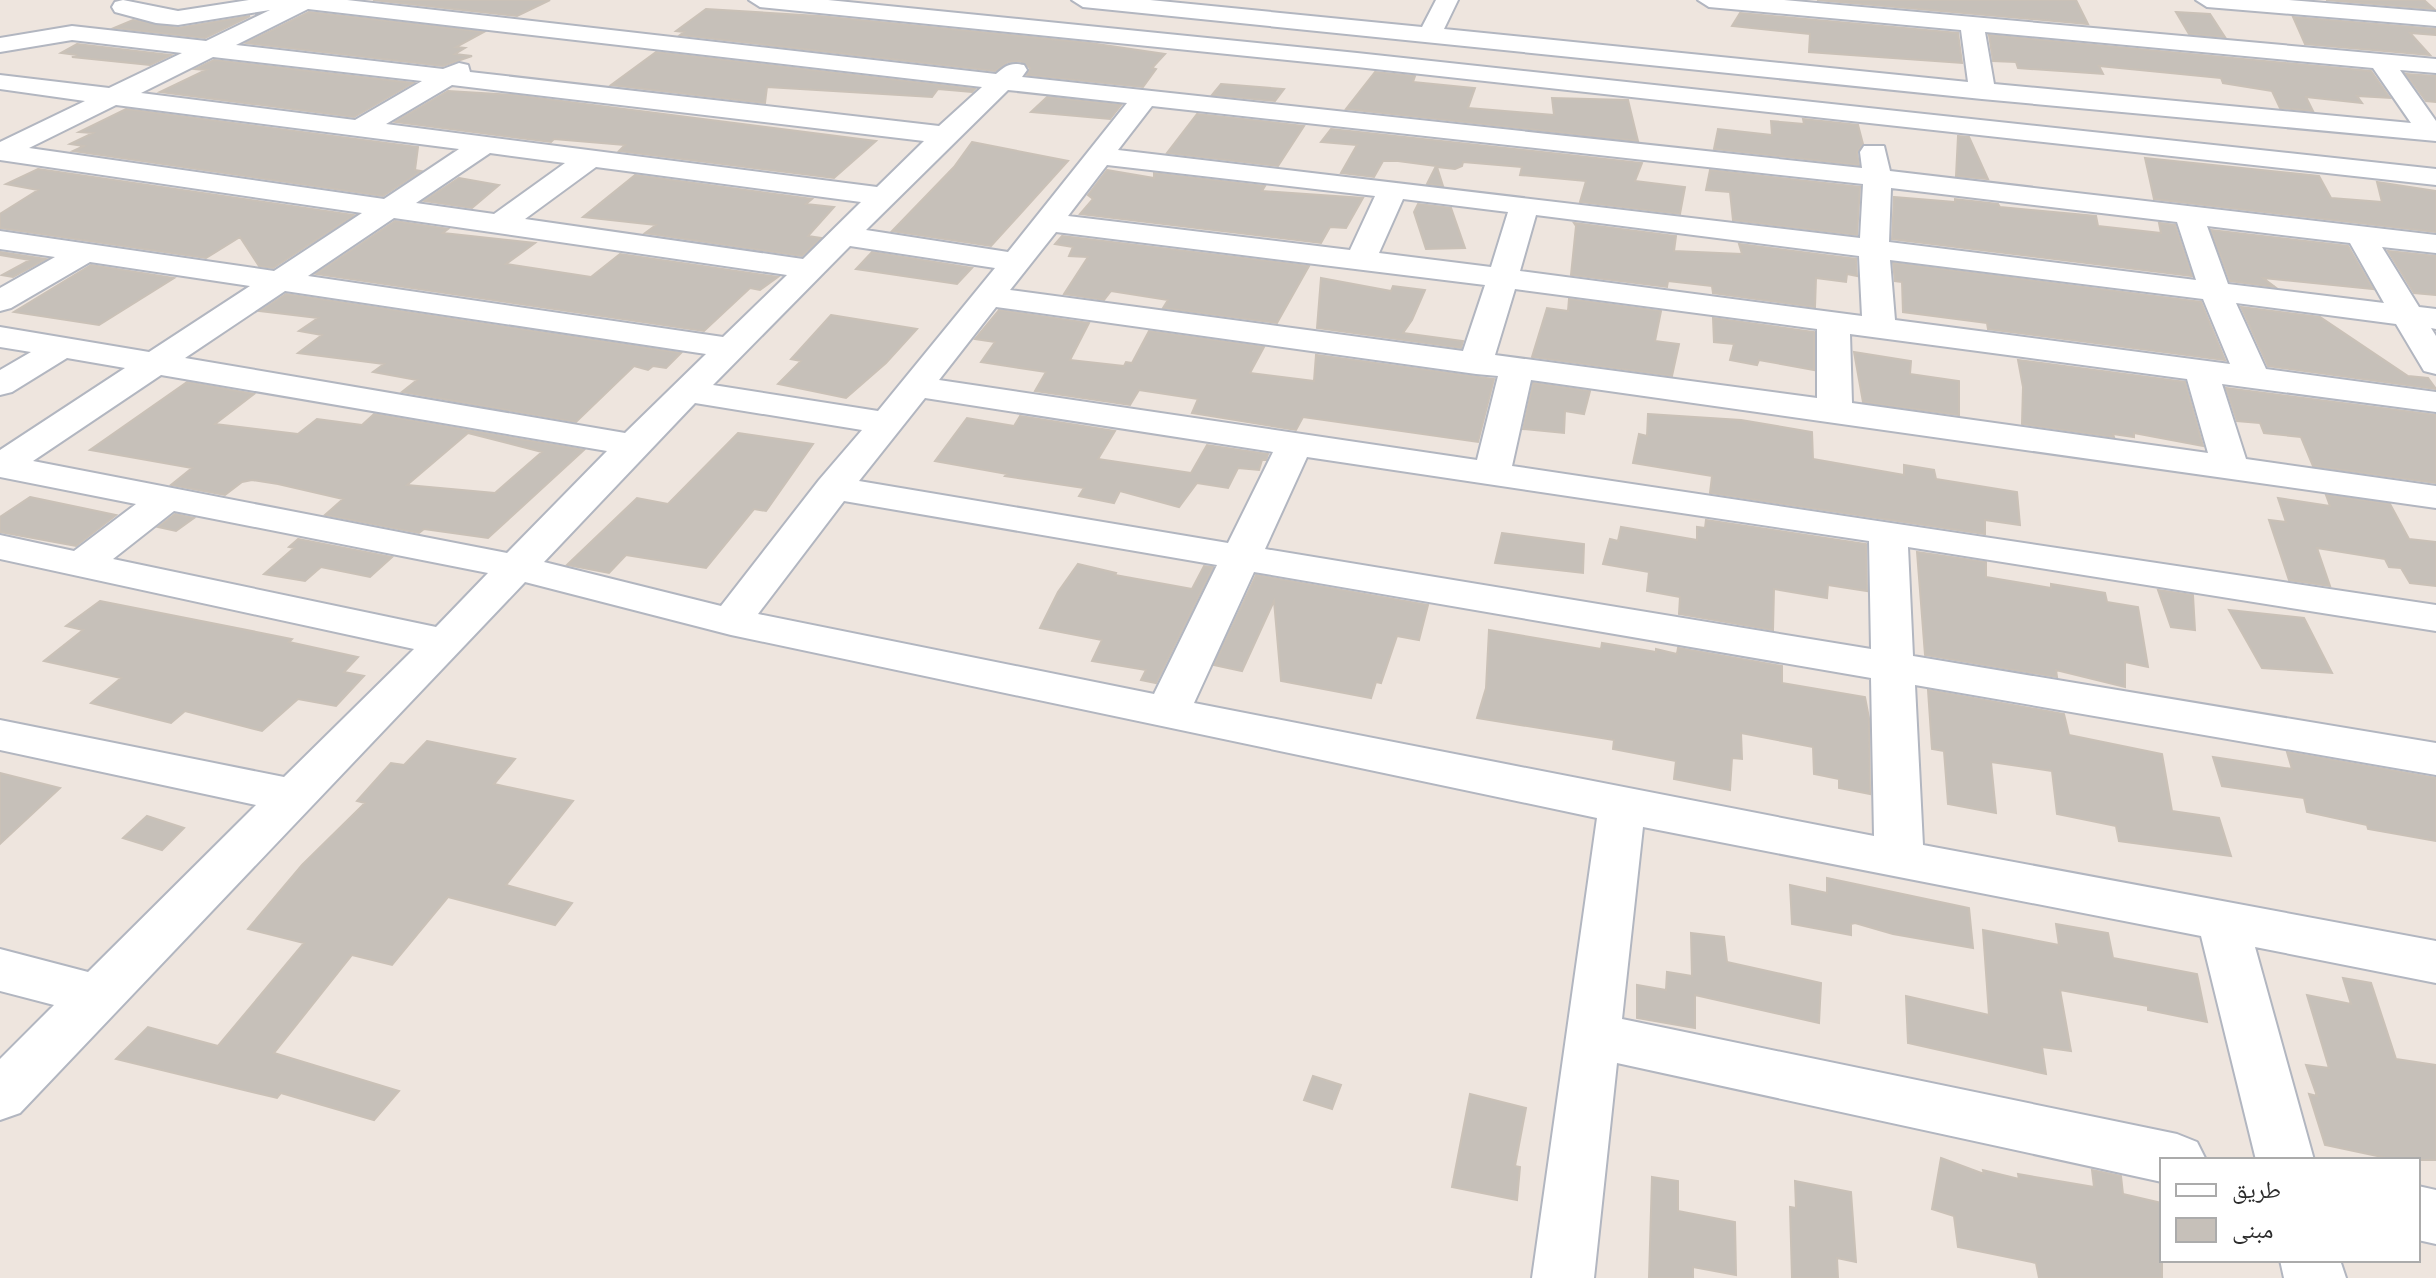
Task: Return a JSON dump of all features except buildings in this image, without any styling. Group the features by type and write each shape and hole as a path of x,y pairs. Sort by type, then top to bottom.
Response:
{"street":[{"path":"760,0 1056,30 1676,154 1877,178 2093,172 2436,177"},
{"path":"1083,0 1982,91 2433,133"},
{"path":"1429,36 1447,0"},
{"path":"2207,0 2345,6 2436,19"},
{"path":"0,152 308,1"},
{"path":"0,61 131,3 156,16 178,18 254,5 308,1 503,40 639,40 1145,97 1340,89 1696,98 1871,118 2093,172 2189,215 2436,244"},
{"path":"2273,5 2299,52"},
{"path":"360,128 451,75 503,40 542,6"},
{"path":"762,54 823,6"},
{"path":"1689,62 1698,12 1972,22 2436,66"},
{"path":"2108,12 2117,35"},
{"path":"1972,22 1982,91"},
{"path":"0,1096 445,642 633,445 945,135 1056,30"},
{"path":"0,45 64,33 451,75 945,135"},
{"path":"565,89 639,40"},
{"path":"2381,61 2433,133"},
{"path":"0,82 883,196"},
{"path":"1300,158 1340,89"},
{"path":"731,622 832,488 989,297 1145,97"},
{"path":"1664,201 1676,154 1696,98"},
{"path":"672,125 696,107"},
{"path":"1871,118 1877,178 1874,250 1879,330"},
{"path":"0,133 30,137"},
{"path":"623,163 648,144"},
{"path":"0,466 484,145"},
{"path":"0,152 811,269"},
{"path":"1100,156 1300,158 1392,191 1525,205 1664,201 1874,250 2422,317"},
{"path":"498,225 589,159"},
{"path":"1361,260 1392,191"},
{"path":"1476,364 1525,205"},
{"path":"2189,215 2215,291 2253,379"},
{"path":"1047,222 1505,278 2436,402"},
{"path":"845,236 1015,262"},
{"path":"2361,236 2422,317 2436,364"},
{"path":"0,240 732,348"},
{"path":"0,301 84,253"},
{"path":"989,297 1835,411 2436,497"},
{"path":"1833,324 1835,411"},
{"path":"0,337 633,445"},
{"path":"0,385 61,348"},
{"path":"1492,475 1516,370"},
{"path":"2202,373 2231,468"},
{"path":"914,386 1492,475 2159,572 2436,618"},
{"path":"687,391 885,423"},
{"path":"1168,712 1238,558 1294,445"},
{"path":"0,466 516,567 731,622 1622,806 1899,856 2436,962"},
{"path":"832,488 2436,759"},
{"path":"83,563 168,498"},
{"path":"1888,533 1899,856"},
{"path":"0,547 445,642"},
{"path":"0,735 293,796"},
{"path":"1563,1278 1622,806"},
{"path":"2222,921 2284,1158"},
{"path":"0,970 96,995"},
{"path":"1593,1035 2168,1158"}]}
